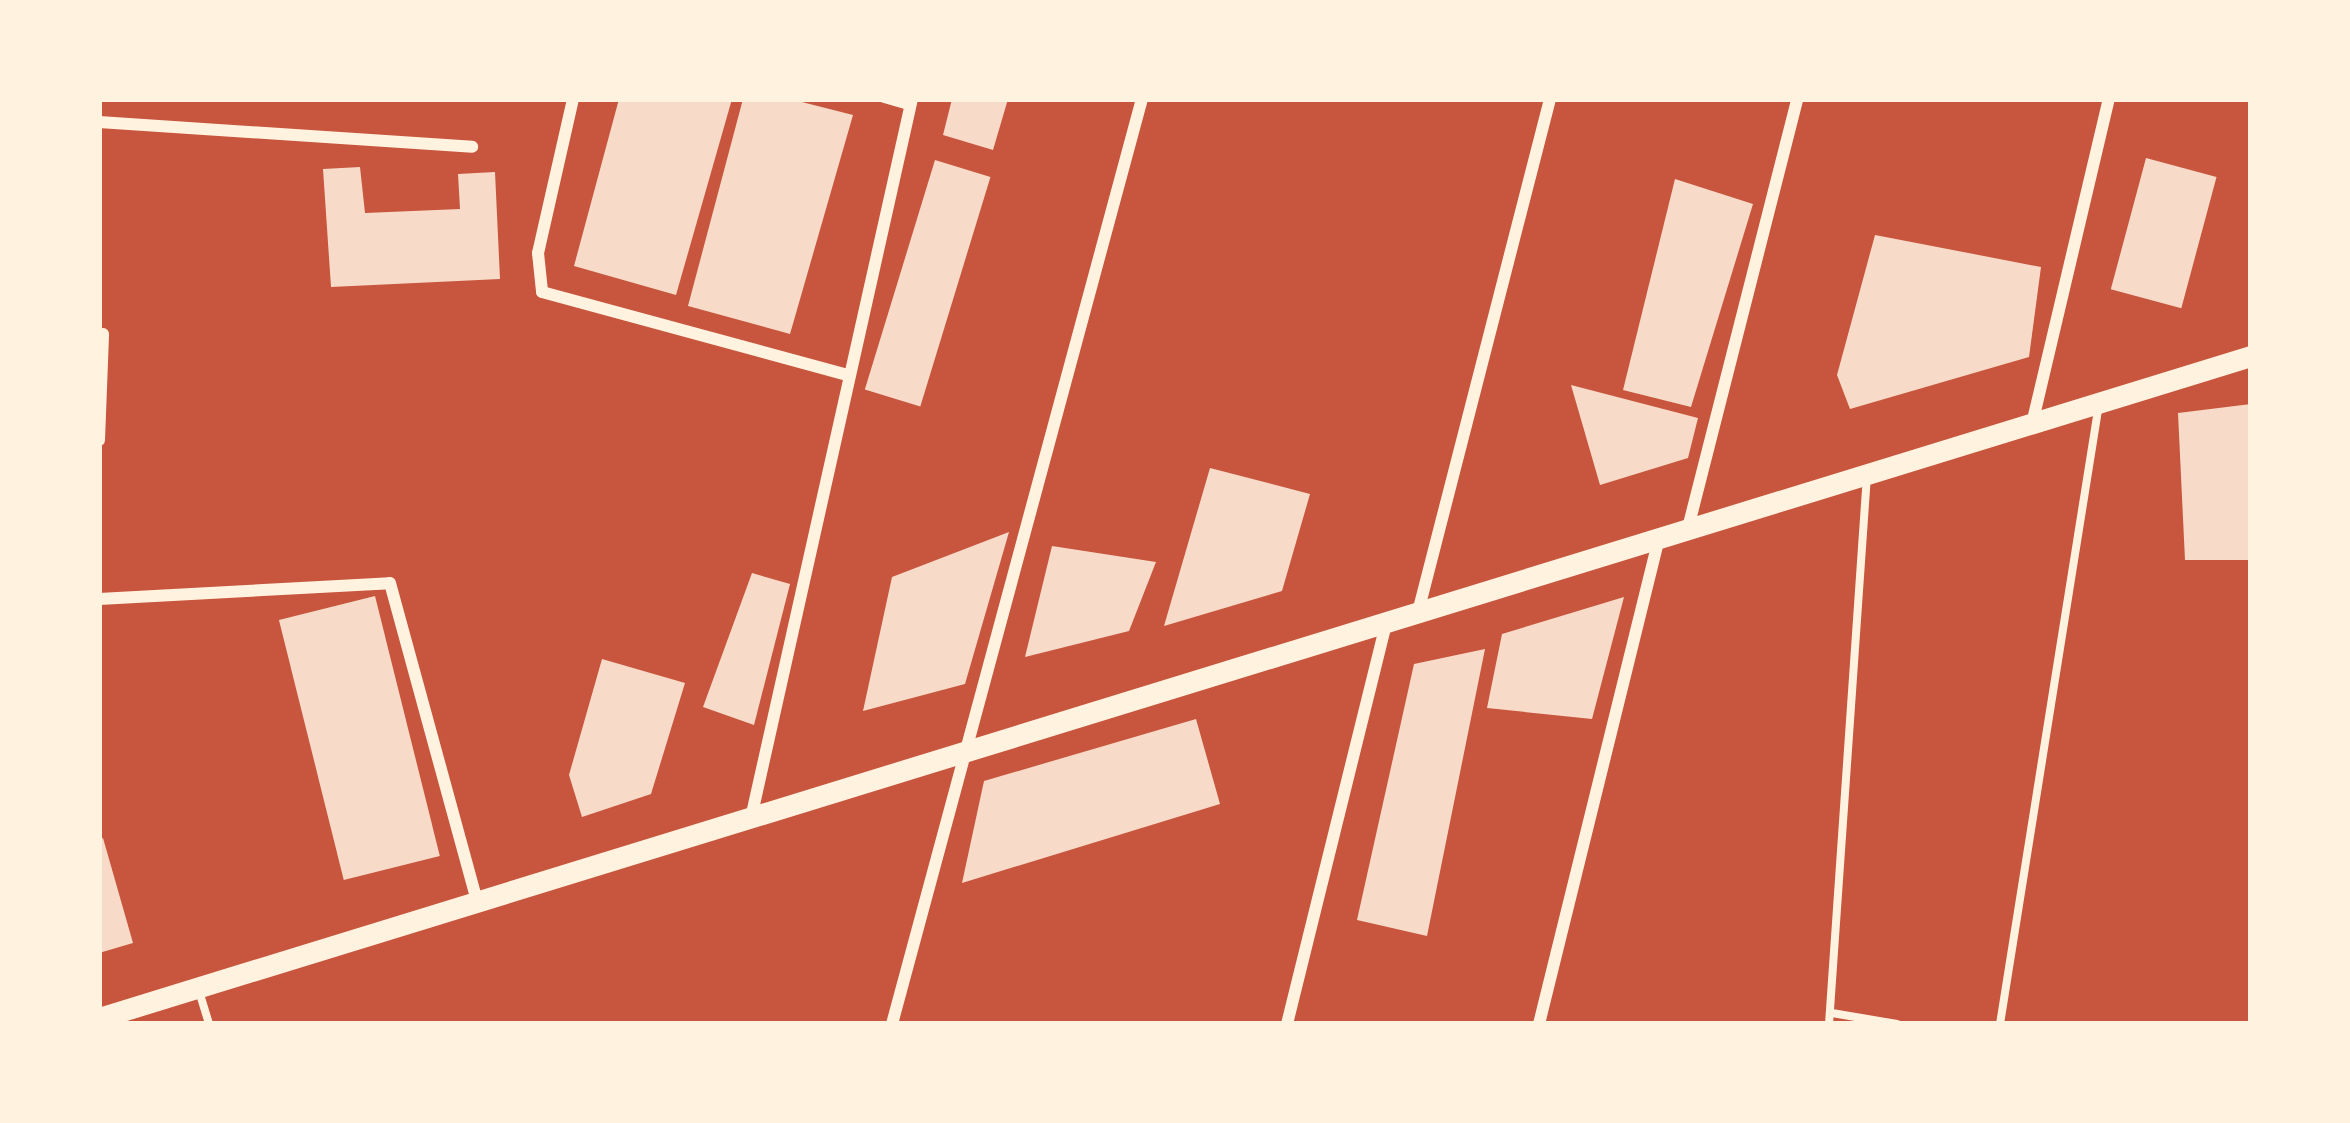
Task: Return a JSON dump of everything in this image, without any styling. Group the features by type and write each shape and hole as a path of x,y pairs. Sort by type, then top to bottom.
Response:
{"street":[{"path":"573,99 538,253 542,292 848,375"},
{"path":"892,1024 1142,99"},
{"path":"1418,612 1550,99"},
{"path":"1688,530 1797,99"},
{"path":"2032,424 2109,99"},
{"path":"751,818 911,103"},
{"path":"99,122 472,147"},
{"path":"99,440 103,334"},
{"path":"99,1018 2251,356"},
{"path":"1539,1024 1659,538"},
{"path":"99,599 390,583 477,902"},
{"path":"1287,1024 1386,622"}],"lane":[{"path":"884,99 911,103"},
{"path":"2000,1024 2099,403"},
{"path":"1868,474 1831,1019 1897,1024"},
{"path":"198,988 208,1024"}],"building":[{"path":"619,99 732,99 676,295 574,266"},
{"path":"743,99 790,99 853,115 790,334 688,306"},
{"path":"952,99 1008,99 993,150 943,135"},
{"path":"2146,158 2217,177 2181,308 2111,289"},
{"path":"935,160 990,177 920,406 865,390"},
{"path":"360,167 365,213 460,209 458,174 495,172 500,279 331,287 323,169"},
{"path":"1675,179 1753,204 1691,407 1623,390"},
{"path":"1875,235 2041,267 2029,357 1850,409 1837,375"},
{"path":"1571,385 1698,418 1688,458 1600,485"},
{"path":"2251,404 2251,560 2185,560 2178,413"},
{"path":"1210,468 1310,494 1282,591 1164,626"},
{"path":"1009,532 965,684 863,711 892,577"},
{"path":"1052,546 1156,562 1129,631 1025,657"},
{"path":"752,573 790,584 754,725 703,707"},
{"path":"375,596 440,856 344,880 279,620"},
{"path":"1624,597 1592,719 1487,708 1502,634"},
{"path":"1485,649 1427,936 1357,920 1414,664"},
{"path":"602,659 685,683 651,794 582,817 569,775"},
{"path":"1196,719 1220,804 962,883 984,781"},
{"path":"103,838 133,943 99,953 99,840"}]}
